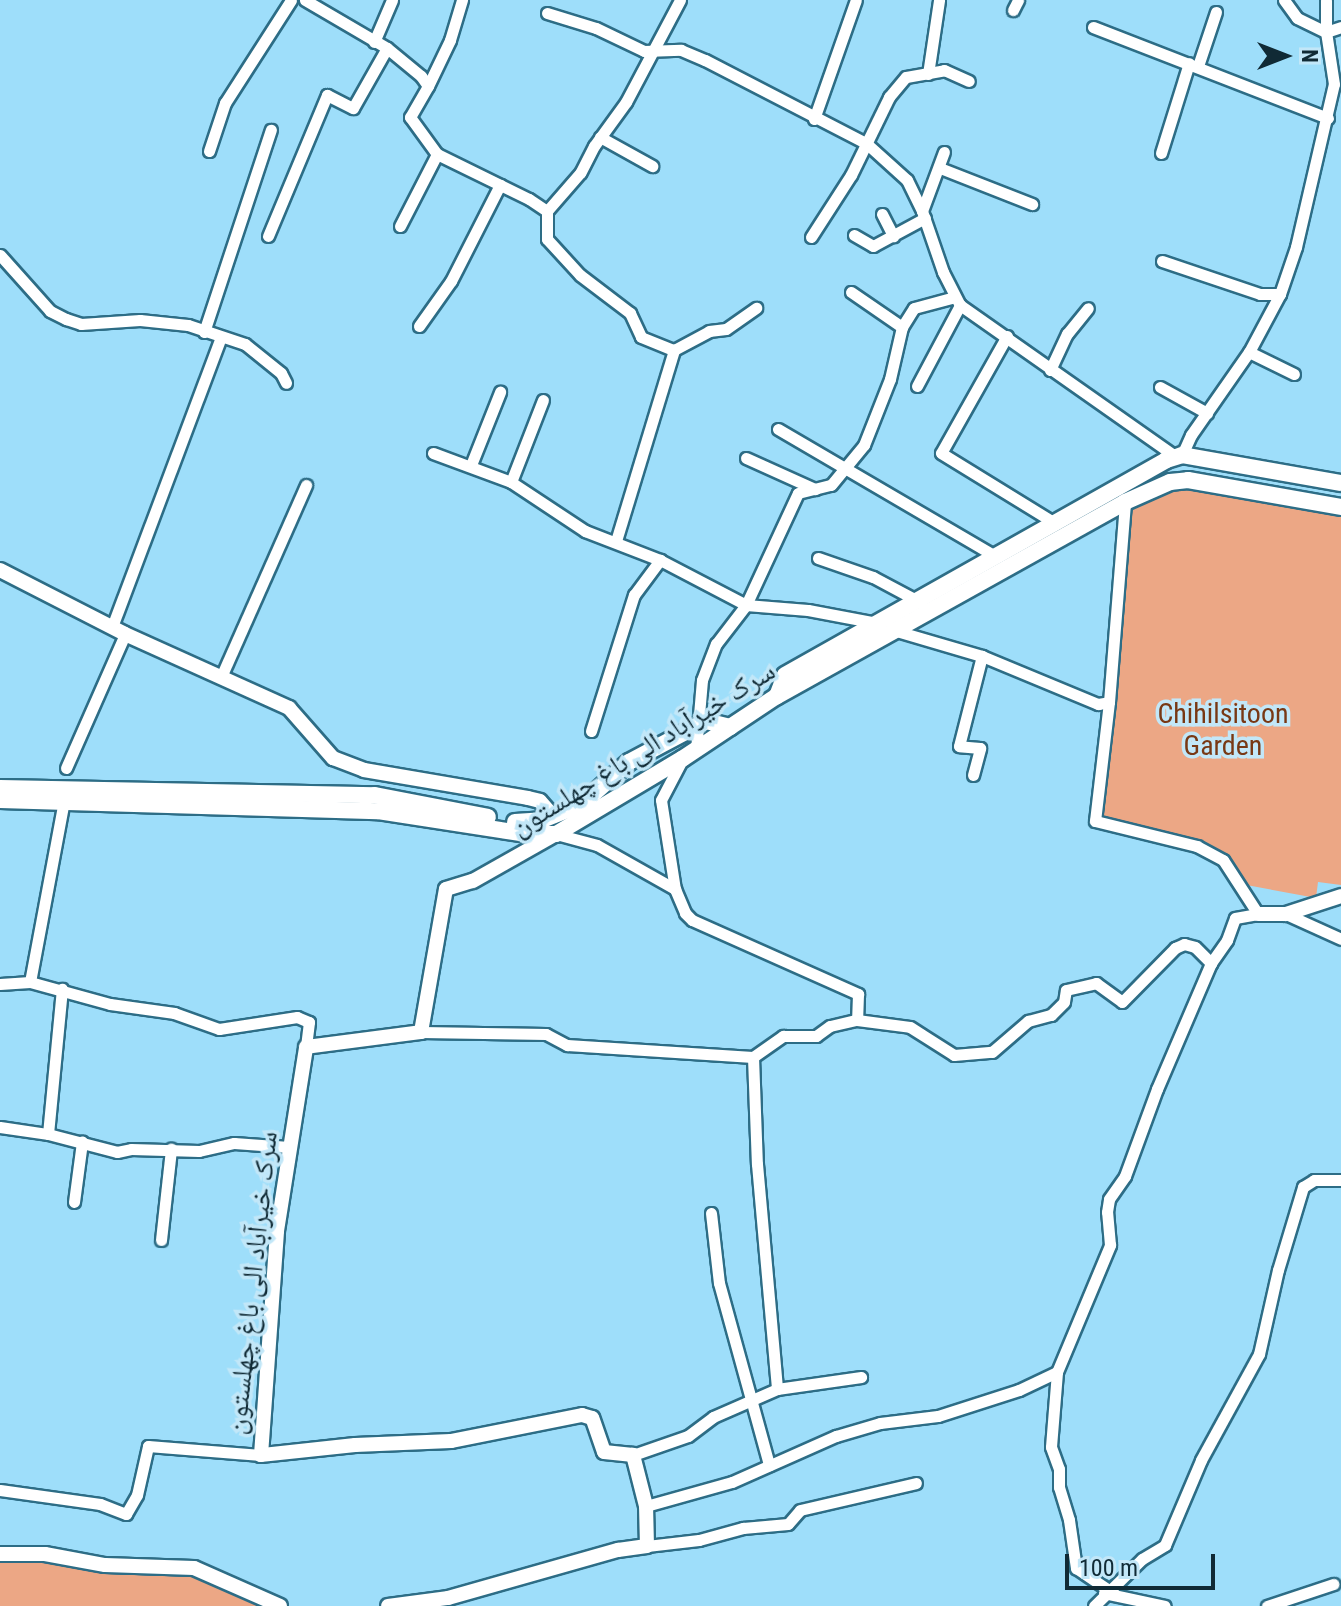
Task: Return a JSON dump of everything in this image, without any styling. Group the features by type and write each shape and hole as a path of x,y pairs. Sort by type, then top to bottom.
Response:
{"main road":[{"path":"777,696 785,675 878,623 926,605 995,556 1179,456 1341,483"},
{"name":"سرک خیرآباد الی باغ چهلستون","path":"556,834 689,755 777,696 896,631 926,605 1170,482 1188,480 1341,507"},
{"path":"0,800 375,795 526,824 582,804 629,762 706,721 730,727"},
{"path":"0,788 378,811 527,834 556,834"}],"street":[{"path":"209,151 225,103 291,0"},
{"path":"305,0 387,48 428,86"},
{"path":"374,42 392,0"},
{"path":"462,0 450,40 410,117 437,154 547,211"},
{"path":"674,350 641,337 630,313 580,275 547,239 547,211 580,173 600,137 626,102 680,0"},
{"path":"814,119 856,0"},
{"path":"928,74 939,0"},
{"path":"1284,0 1297,18 1326,32 1341,27"},
{"path":"547,13 596,28 644,51 681,50 866,143 907,180 924,215 943,272 958,301 1050,370 1179,456 1249,352 1280,294 1296,247 1338,86 1326,32 1326,0"},
{"path":"1161,153 1216,12"},
{"path":"1093,27 1328,118"},
{"path":"268,236 327,95 353,108 387,48"},
{"path":"811,237 851,175 889,97 906,77 950,71 969,81"},
{"path":"204,332 271,130"},
{"path":"600,137 652,166"},
{"path":"854,235 873,246 924,215 944,152"},
{"path":"400,226 437,154"},
{"path":"940,168 1032,204"},
{"path":"419,326 451,281 500,185"},
{"path":"882,214 893,236"},
{"path":"0,255 50,311 66,319 81,324 140,320 176,324 204,332 260,354 281,373 286,383"},
{"path":"1162,261 1260,294 1280,294"},
{"path":"851,292 902,327"},
{"path":"857,1020 858,994 692,920 675,889 661,800 689,755 698,725 702,680 716,644 746,605 798,493 831,485 864,445 890,379 902,327 914,308 958,301"},
{"path":"917,386 958,301"},
{"path":"616,541 674,350 709,331 726,329 756,308"},
{"path":"1050,370 1067,334 1088,308"},
{"path":"1007,336 941,453 1053,522"},
{"path":"66,768 118,631 221,337"},
{"path":"1249,352 1294,374"},
{"path":"1160,387 1207,413"},
{"path":"471,465 500,392"},
{"path":"511,482 543,400"},
{"path":"778,429 995,556"},
{"path":"433,453 511,482 585,531 660,560 746,605 808,610 878,623 982,656 1098,704 1109,702"},
{"path":"746,458 816,489"},
{"path":"221,677 306,485"},
{"path":"1125,502 1109,702 1095,821 1197,846 1223,860 1258,914"},
{"path":"818,558 873,577 926,605"},
{"path":"591,731 634,595 660,560"},
{"path":"0,570 118,631 289,708 333,758 364,770 540,801 553,816"},
{"path":"973,775 980,748 959,746 982,656"},
{"path":"30,982 64,801"},
{"path":"556,834 597,845 675,889"},
{"name":"سرک خیرآباد الی باغ چهلستون","path":"421,1032 446,889 473,881 556,834"},
{"path":"1165,1606 1107,1592 1076,1568 1069,1520 1059,1487 1059,1469 1051,1447 1057,1372 1110,1245 1109,1199 1125,1176 1157,1089 1211,963 1227,940 1235,918 1286,914 1341,896"},
{"path":"1286,914 1341,939"},
{"path":"0,984 30,982 110,1004 174,1013 219,1029 297,1017 309,1022 306,1047 421,1032 546,1034 567,1045 753,1057 783,1036 816,1036 830,1026 857,1020 910,1027 954,1055 992,1052 1028,1021 1051,1015 1064,1002 1066,990 1096,983 1122,1002 1175,948 1184,944 1195,947 1211,963"},
{"path":"48,1134 62,989"},
{"name":"سرک خیرآباد الی باغ چهلستون","path":"306,1047 277,1231 261,1455 355,1445 451,1441 582,1415 592,1418 604,1452 633,1455"},
{"path":"753,1057 757,1164 777,1389"},
{"path":"0,1127 48,1134 117,1152 199,1151 234,1143 289,1147"},
{"path":"74,1202 82,1142"},
{"path":"161,1240 171,1149"},
{"path":"1094,1606 1142,1559 1165,1545 1201,1460 1259,1354 1278,1270 1303,1187 1314,1180 1341,1180"},
{"path":"711,1213 719,1283 769,1465"},
{"path":"646,1506 732,1482 836,1436 880,1423 938,1416 1019,1390 1057,1372"},
{"path":"647,1546 646,1506 633,1455 688,1436 713,1417 777,1389 861,1377"},
{"path":"0,1490 100,1504 126,1514 137,1495 148,1446 261,1455"},
{"path":"388,1606 449,1602 618,1550 699,1540 743,1528 788,1524 800,1510 916,1483"},
{"path":"0,1554 45,1554 105,1565 194,1568 280,1606"},
{"path":"1267,1606 1333,1584"}],"green space":[{"name":"Chihilsitoon Garden","path":"1178,487 1341,516 1341,885 1318,882 1316,898 1241,884 1229,855 1097,820 1124,514"},
{"path":"0,1554 194,1568 280,1606 0,1606"}]}
